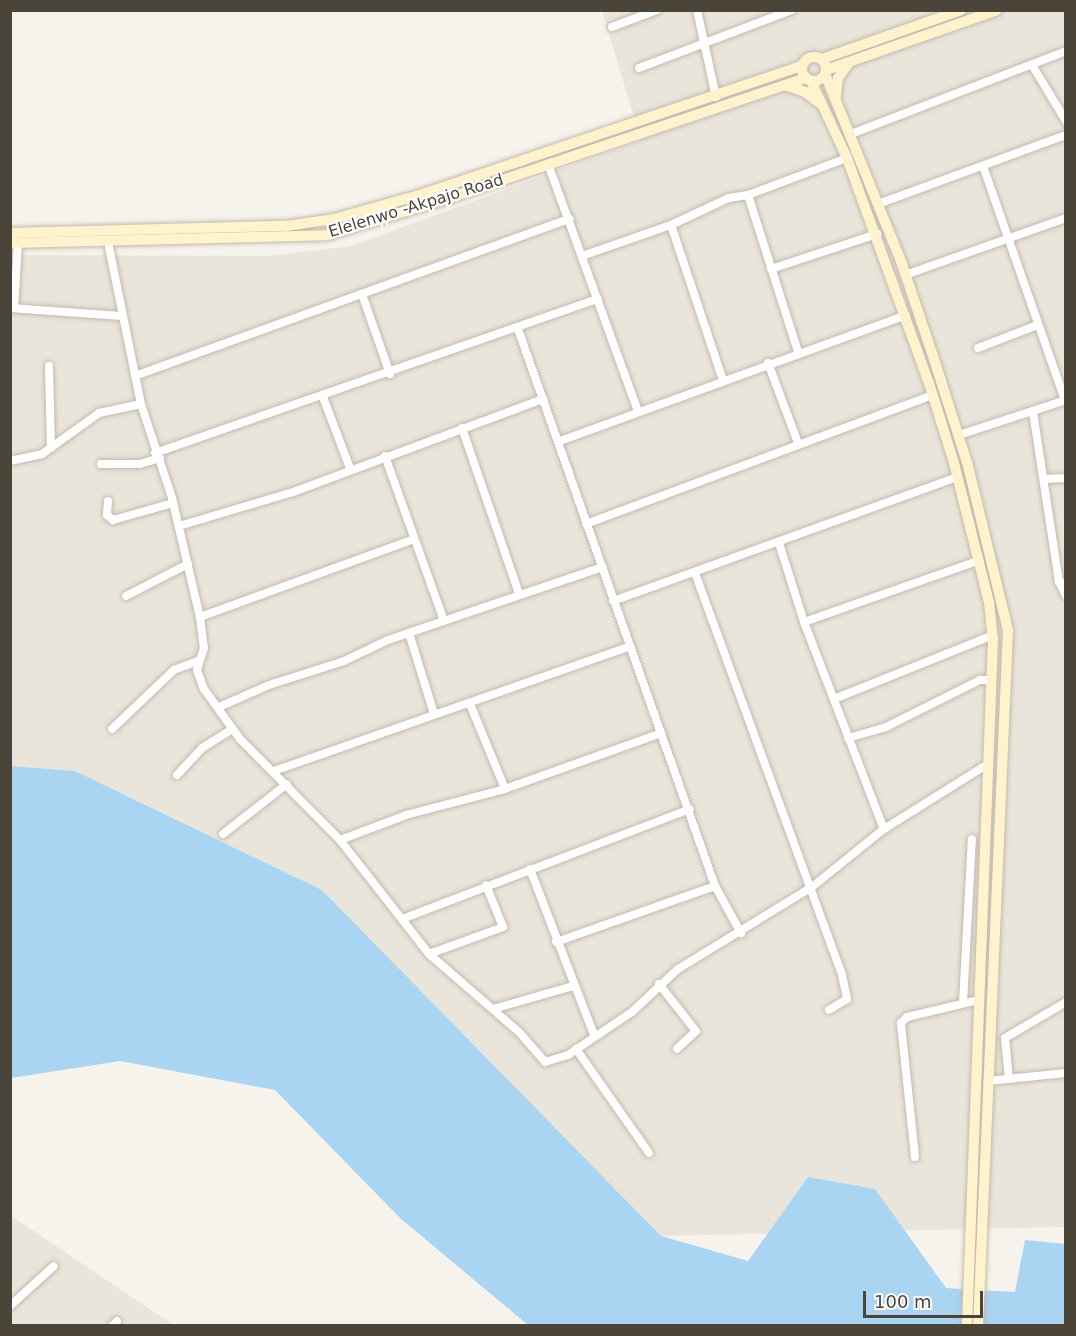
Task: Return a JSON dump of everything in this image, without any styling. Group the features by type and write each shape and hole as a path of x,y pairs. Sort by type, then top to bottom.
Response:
{"main road":[{"path":"824,68 961,10"},
{"path":"824,68 849,63 997,10"},
{"name":"Elelenwo -Akpajo Road","path":"10,233 286,226 334,219 716,97 801,66 810,57 824,68 808,79 327,235 14,243"},
{"path":"836,96 838,78 849,63"},
{"path":"801,66 824,107 847,158 877,234 933,395 957,477 993,635 979,1000 978,1326"},
{"path":"824,68 906,275 959,435 1008,630 988,1081 979,1145 967,1326"},
{"path":"784,85 805,92 824,107"}],"street":[{"path":"612,27 657,10"},
{"path":"697,10 716,97"},
{"path":"639,68 792,10"},
{"path":"851,134 1065,51"},
{"path":"1032,64 1065,121"},
{"path":"878,204 1065,135"},
{"path":"582,256 671,225 729,198 748,195 847,158"},
{"path":"548,164 638,411"},
{"path":"959,435 1065,400 1011,240 983,166"},
{"path":"748,195 798,352"},
{"path":"906,275 1011,240 1065,218"},
{"path":"135,376 569,219"},
{"path":"671,225 723,380"},
{"path":"771,269 877,234"},
{"path":"108,242 141,404 173,503 200,617 204,648 198,661 204,689 219,707 232,729 340,840 429,954 493,1010 545,1062 556,1062 632,1012 659,984 702,952 741,933 765,913 812,887 884,829 988,764"},
{"path":"14,243 12,308 122,316"},
{"path":"362,294 390,374"},
{"path":"101,464 140,464 158,455 598,299"},
{"path":"560,441 798,352 906,315"},
{"path":"978,348 1038,325"},
{"path":"518,328 560,441 629,647 690,809 715,886 741,933"},
{"path":"768,363 798,442"},
{"path":"50,366 51,448"},
{"path":"586,524 798,442 933,395"},
{"path":"323,397 350,468"},
{"path":"179,526 293,492 350,468 543,399"},
{"path":"10,461 51,448 99,413 141,404"},
{"path":"1033,412 1065,596"},
{"path":"462,428 519,594"},
{"path":"385,456 444,621"},
{"path":"613,601 957,477"},
{"path":"1045,479 1065,478"},
{"path":"108,501 107,515 113,520 173,503"},
{"path":"200,617 414,539"},
{"path":"779,543 804,622 884,829"},
{"path":"804,622 977,561"},
{"path":"126,596 188,564"},
{"path":"219,707 409,633 603,567"},
{"path":"695,573 812,887 847,999 829,1010"},
{"path":"409,633 434,714"},
{"path":"834,699 993,635"},
{"path":"273,771 629,647"},
{"path":"112,729 174,670 198,661"},
{"path":"848,738 886,727 980,680 992,680"},
{"path":"470,704 505,789"},
{"path":"177,775 202,748 232,729"},
{"path":"340,840 406,815 505,789 661,734"},
{"path":"223,834 287,784"},
{"path":"402,919 690,809"},
{"path":"963,1003 972,840"},
{"path":"530,869 556,942 594,1035"},
{"path":"429,954 502,927 486,885"},
{"path":"556,942 715,886"},
{"path":"659,984 696,1031 677,1049"},
{"path":"493,1010 573,986"},
{"path":"915,1157 901,1023 907,1017 979,1000"},
{"path":"1009,1079 1005,1038 1065,1002"},
{"path":"576,1049 649,1153"},
{"path":"988,1081 1065,1073"},
{"path":"10,1306 54,1266"}],"shaded area":[{"path":"602,11 1065,11 1065,1227 661,1236 322,890 75,771 11,766 10,255 268,256 351,246 641,140"},
{"path":"10,1215 145,1306 174,1325 11,1325"}],"water":[{"path":"11,766 75,771 322,890 661,1236 748,1261 808,1177 875,1189 946,1288 1015,1292 1025,1240 1065,1244 1065,1325 528,1325 400,1218 275,1090 120,1061 11,1078"}]}
